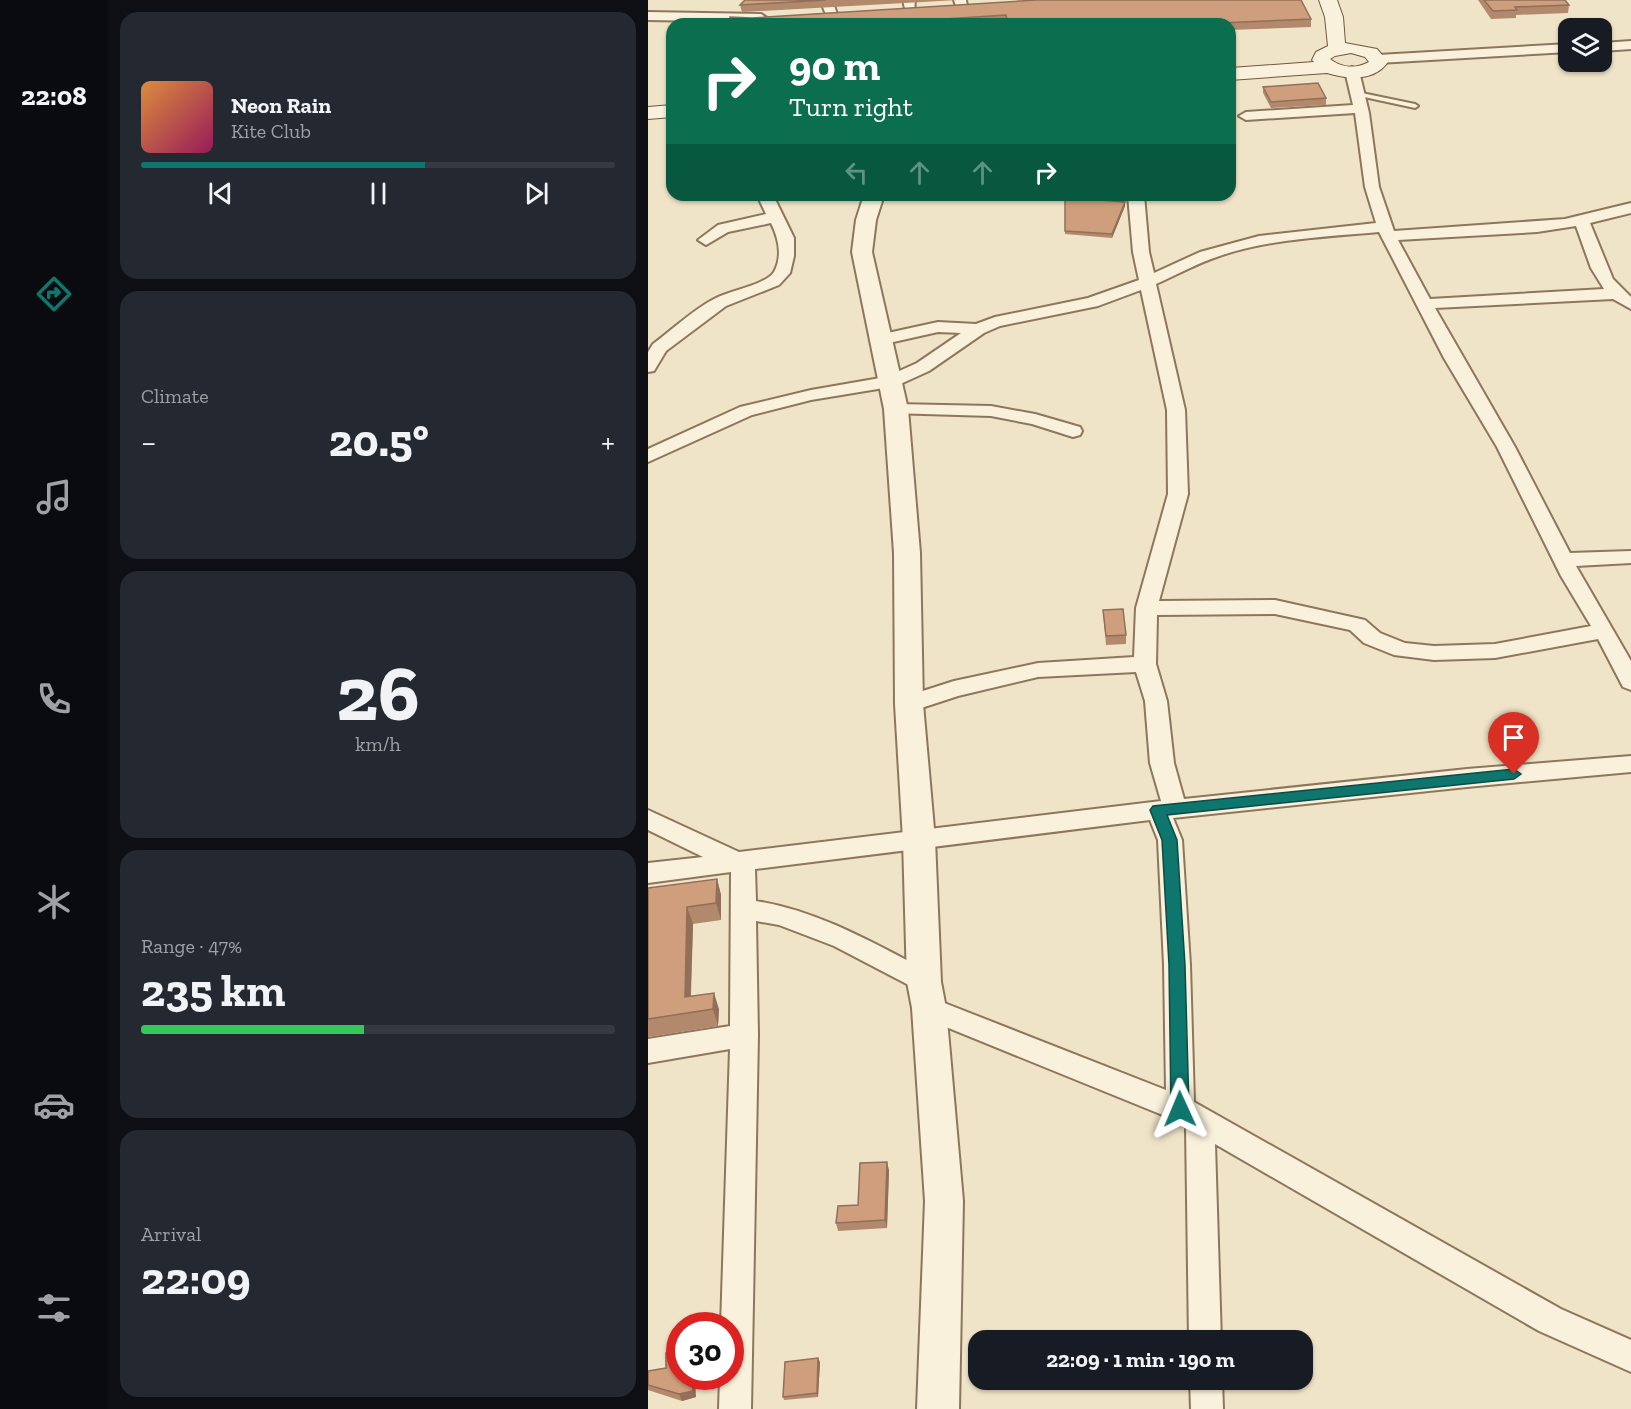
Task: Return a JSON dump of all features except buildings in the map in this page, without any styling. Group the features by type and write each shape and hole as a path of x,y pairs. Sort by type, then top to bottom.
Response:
{"main road":[{"path":"1328,0 1334,17 1358,49"},
{"path":"1329,57 1334,17"},
{"path":"1236,65 1329,57 1352,71 1373,68 1377,65 1378,58 1358,49 1329,57 1236,73"},
{"path":"648,105 666,104"},
{"path":"648,113 666,112"}],"street":[{"path":"826,0 831,14"},
{"path":"648,16 677,18"},
{"path":"762,18 776,17"},
{"path":"1612,46 1631,45"},
{"path":"1378,58 1558,49"},
{"path":"1352,71 1372,187 1387,231 1425,304 1506,447 1564,560 1631,682"},
{"path":"1246,116 1359,102"},
{"path":"648,367 653,346 720,302 773,282 782,273 786,256 786,238 768,201"},
{"path":"872,201 866,220 862,252 893,395 907,553 909,704 920,840 927,995 944,1201 938,1409"},
{"path":"1136,201 1136,219 1148,282 1176,410 1178,494 1147,608 1144,642 1145,664 1156,701 1170,840 1204,1330"},
{"path":"893,395 923,367 978,329 1021,316 1092,302 1148,282 1206,255 1259,241 1314,233 1537,227 1581,220 1631,208"},
{"path":"706,240 723,228 768,219 775,215"},
{"path":"1581,220 1604,280 1614,294 1631,304"},
{"path":"1425,304 1614,294"},
{"path":"880,340 938,327 978,329"},
{"path":"648,456 746,411 811,395 893,395 1035,419 1073,431"},
{"path":"1564,560 1631,557"},
{"path":"1147,608 1275,608 1358,625 1372,638 1402,650 1434,653 1495,651 1604,631"},
{"path":"909,704 954,689 1038,670 1145,664"},
{"path":"648,873 1166,809 1218,806 1467,778 1631,764"},
{"path":"648,819 740,861"},
{"path":"735,1409 744,1035 744,909 740,861"},
{"path":"744,909 782,915 843,939 927,995 1190,1114 1550,1320 1631,1356"},
{"path":"648,1051 744,1035"},
{"path":"1206,1390 1207,1409"}],"lane":[{"path":"1359,102 1415,106"}],"route":[{"path":"1180,1109 1177,965 1170,840 1158,810 1218,806 1514,774"}]}
